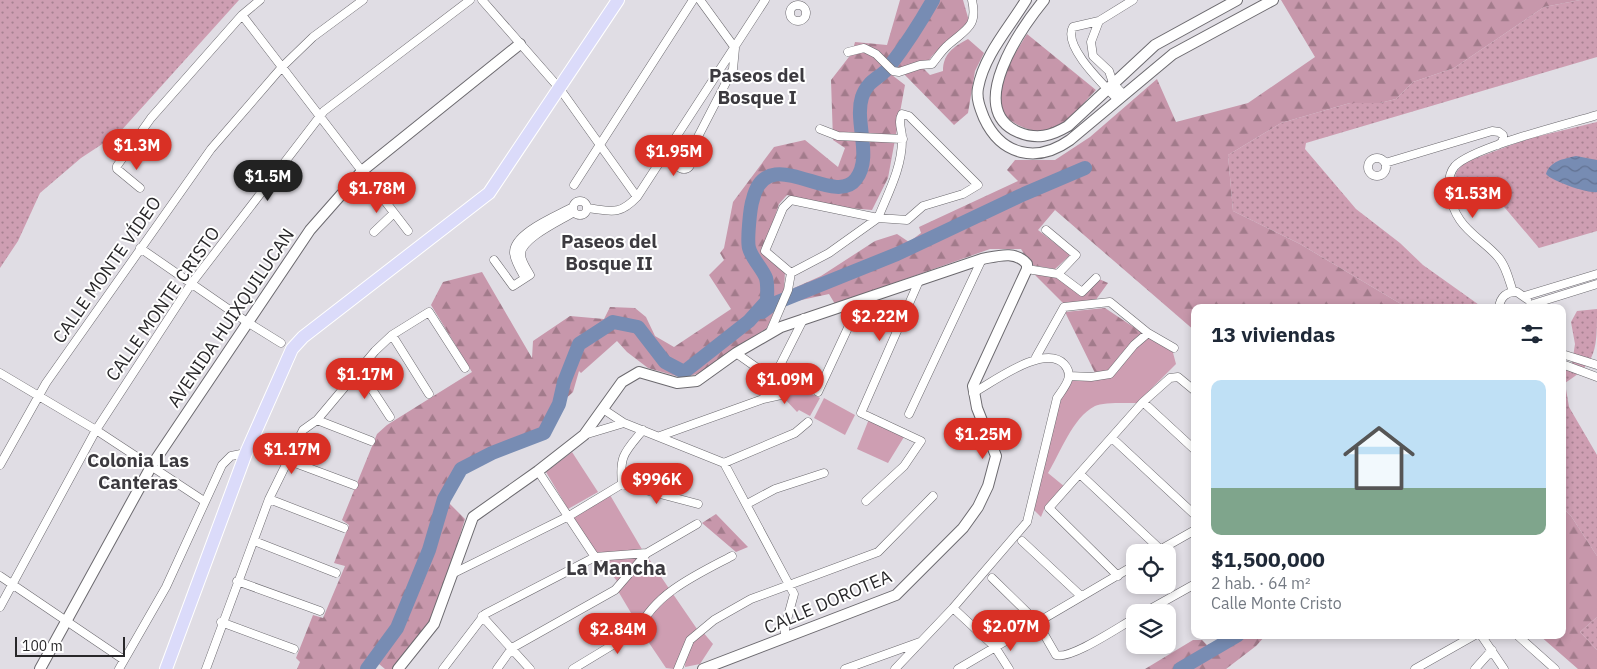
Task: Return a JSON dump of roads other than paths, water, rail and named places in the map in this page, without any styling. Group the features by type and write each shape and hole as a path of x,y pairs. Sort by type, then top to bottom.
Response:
{"main road":[{"path":"166,669 246,453 280,372 297,343 489,193 618,0"}],"street":[{"path":"140,188 117,168 151,118 242,15 260,0"},
{"name":"CALLE MONTE VÍDEO","path":"0,466 39,395 211,149 282,67 313,37 363,0"},
{"name":"CALLE MONTE CRISTO","path":"0,607 96,430 191,284 320,116 470,0"},
{"path":"482,0 560,89 637,197"},
{"path":"574,185 693,0"},
{"path":"688,156 733,69 734,48 700,0"},
{"path":"587,208 613,212 622,210 637,197 764,0"},
{"path":"848,52 864,48 876,54 890,68 899,72 920,65 932,64 947,46 970,26 975,14 972,0"},
{"path":"1044,0 1036,9 1007,57 996,82 995,97 1004,121 1012,129 1025,135 1042,137 1055,134 1068,126 1163,40 1237,0"},
{"path":"1120,96 1083,61 1070,39 1070,32 1073,27 1098,21 1133,0"},
{"path":"1036,9 1025,1 985,66 978,89 979,106 995,138 1007,146 1022,152 1036,153 1052,150 1070,140 1120,96 1173,54 1273,0"},
{"path":"242,15 408,232"},
{"path":"1098,21 1091,42 1093,56 1109,71 1110,86"},
{"name":"AVENIDA HUIXQUILUCAN","path":"40,669 152,465 246,322 310,230 362,171 520,44"},
{"path":"1083,61 1093,56"},
{"path":"791,273 765,250 783,208 791,200 878,218 907,220 923,206 963,194 978,185 909,116 902,114 900,121 902,140 899,168 878,218 828,252 791,273"},
{"path":"1513,292 1499,258 1459,219 1450,194 1449,180 1453,168 1462,160 1494,148 1597,115"},
{"path":"820,129 838,136 902,140"},
{"path":"1385,163 1492,131 1503,135 1503,141 1494,148"},
{"path":"494,260 513,286 525,278 516,262 514,252 516,242 524,234 574,209 576,202 581,201 585,203 587,208"},
{"path":"574,209 582,214 587,208"},
{"path":"374,232 394,213"},
{"path":"1046,230 1076,255 1058,274"},
{"path":"140,248 246,322 281,342"},
{"path":"398,669 430,631 454,573 466,530 472,517 538,471 584,435 622,382 631,376 642,373 677,383 691,382 705,376 736,353 770,332 804,318 982,260 1004,255 1015,256 1024,261 1027,269 976,380 974,393"},
{"path":"909,414 982,260"},
{"path":"1027,269 1058,274 1082,292 1096,278"},
{"path":"770,332 788,290 791,273"},
{"path":"1501,304 1504,296 1513,292 1525,296 1597,274"},
{"path":"866,501 904,466 921,441 861,413 919,280"},
{"path":"1536,304 1597,284"},
{"path":"1525,296 1529,304"},
{"path":"818,392 860,300"},
{"path":"974,393 1036,357 1064,307 1110,302 1148,333 1174,348"},
{"path":"206,669 221,622 269,499 303,430 317,420 392,335 429,312 465,368"},
{"path":"763,399 804,318"},
{"path":"1069,376 1091,377 1110,374 1134,345 1148,333"},
{"path":"392,335 429,394"},
{"path":"736,353 760,370"},
{"path":"1566,355 1597,365"},
{"path":"895,669 953,608 1027,522 1058,398 1069,376 1066,367 1056,358 1036,357"},
{"path":"1566,365 1597,377"},
{"path":"360,371 390,417"},
{"path":"0,373 152,465 204,501"},
{"path":"1118,576 1049,508 1143,402 1170,378 1174,376 1183,380 1191,387"},
{"path":"660,436 781,394 795,386"},
{"name":"CALLE DOROTEA","path":"704,669 722,666 785,637 896,595 963,528 978,507 988,486 996,456 974,393"},
{"path":"1143,402 1191,446"},
{"path":"603,409 624,423 724,463 794,594 785,627 785,637"},
{"path":"317,420 371,441"},
{"path":"724,463 795,433 808,422"},
{"path":"584,435 624,423"},
{"path":"622,484 620,464 627,449 643,430"},
{"path":"1112,438 1191,511"},
{"path":"119,669 166,587 224,461 231,456 246,453"},
{"path":"287,460 354,485"},
{"path":"538,471 595,556"},
{"path":"747,504 775,489 824,473"},
{"path":"1080,475 1152,544"},
{"path":"454,573 568,516 622,484 698,504"},
{"path":"678,669 690,640 707,625 751,599 878,552 933,496"},
{"path":"269,499 344,528"},
{"path":"497,669 512,648 615,590 647,553 697,524"},
{"path":"1171,544 1191,532"},
{"path":"1022,540 1081,596"},
{"path":"254,541 336,573"},
{"path":"443,669 482,616 595,556 647,553"},
{"path":"573,669 639,630 642,621 660,601 688,579 732,556"},
{"path":"958,669 1126,571"},
{"path":"0,576 65,622 124,660"},
{"path":"992,578 1037,622 1056,655 1067,655 1076,651 1126,623"},
{"path":"237,581 320,611"},
{"path":"1159,604 1191,586"},
{"path":"953,608 995,647 1009,669"},
{"path":"482,616 530,669"},
{"path":"221,622 294,649"},
{"path":"1415,669 1425,666 1469,639"},
{"path":"1484,639 1504,669"},
{"path":"1521,639 1555,669"},
{"path":"844,669 922,641"},
{"path":"1475,669 1492,650"}],"water":[{"path":"1576,156 1597,160 1597,192 1570,186 1546,174 1554,163"}],"waterway":[{"path":"367,669 397,628 429,550 444,499 461,469 492,453 544,433 559,404 564,382 579,344 613,322 638,327 665,362 684,372 749,321 767,301 766,278 752,256 748,244 752,203 761,182 772,175 786,175 833,186 846,186 856,179 861,170 863,160 860,117 862,97 871,82 889,67 933,0"},
{"path":"762,312 773,304 897,254 1024,194 1085,168"},
{"path":"1180,669 1231,639"}],"district":[{"name":"Paseos del Bosque I","path":"757,86"},
{"name":"Paseos del Bosque II","path":"609,252"},
{"name":"Colonia Las Canteras","path":"138,471"},
{"name":"La Mancha","path":"616,568"}]}
